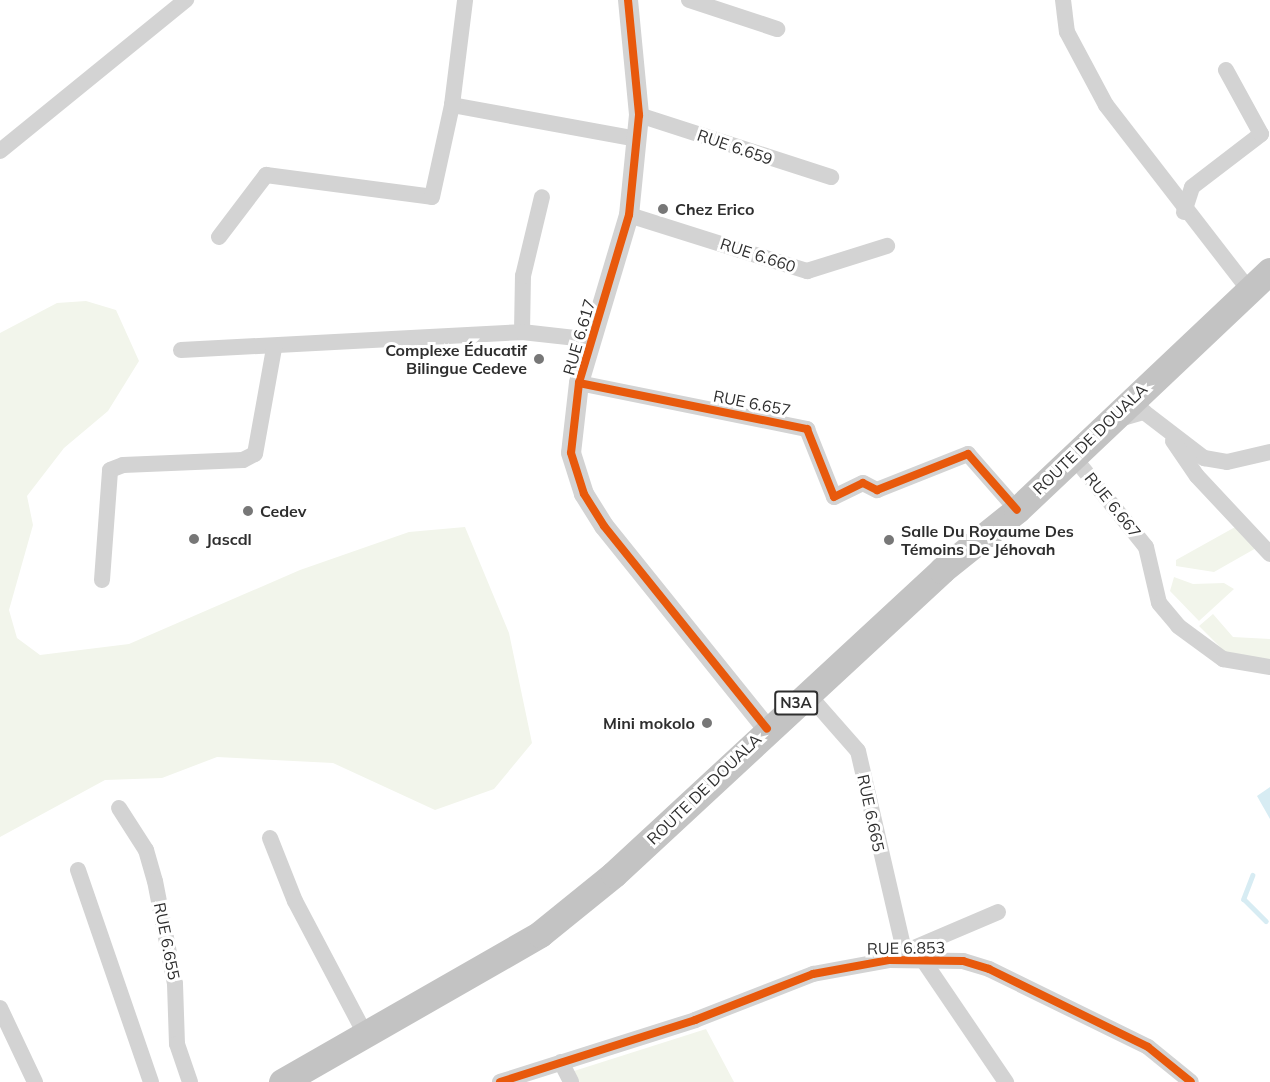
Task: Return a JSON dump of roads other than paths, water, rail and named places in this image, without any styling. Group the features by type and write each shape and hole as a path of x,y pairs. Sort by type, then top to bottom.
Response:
{"highway":[{"name":"ROUTE DE DOUALA","path":"282,1082 540,934 615,874 766,729 1017,510 1072,455 1270,271"}],"street":[{"path":"0,151 186,0"},
{"path":"219,237 266,175 427,200 436,191 452,105 465,0"},
{"name":"RUE 6.617","path":"628,0 639,115 629,215 579,383 571,453 584,494 766,729"},
{"path":"689,0 777,29"},
{"path":"1064,0 1066,32 1076,53 1184,212 1249,290"},
{"path":"1184,212 1192,187 1261,134 1226,70"},
{"path":"452,105 638,140"},
{"name":"RUE 6.659","path":"639,115 831,177"},
{"path":"522,332 523,276 542,197"},
{"name":"RUE 6.660","path":"629,215 807,271 887,246"},
{"path":"182,350 274,348 522,332 593,340"},
{"path":"102,580 110,470 250,458 258,449 274,348"},
{"name":"RUE 6.657","path":"579,383 807,429 834,497 863,483 877,490 968,454 1017,510"},
{"path":"1110,422 1144,412 1167,432 1204,458 1227,462 1270,452"},
{"path":"1167,432 1197,476 1270,554"},
{"name":"RUE 6.667","path":"1072,455 1146,547 1159,603 1178,626 1223,659 1270,667"},
{"name":"RUE 6.665","path":"807,693 858,751 904,950"},
{"name":"RUE 6.655","path":"119,808 146,850 155,881 176,984 177,1044 190,1082"},
{"path":"270,838 295,901 365,1034"},
{"path":"78,870 151,1082"},
{"path":"889,960 904,950 998,912"},
{"name":"RUE 6.853","path":"500,1082 694,1020 813,974 889,960 922,960 980,966 1062,1002 1148,1047 1191,1082"},
{"path":"922,960 1006,1082"},
{"path":"0,1008 35,1082"},
{"path":"561,1062 571,1082"}],"waterway":[{"path":"1253,875 1244,899 1266,921"}],"place":[{"name":"Chez Erico","path":"663,209"},
{"name":"Complexe Éducatif Bilingue Cedeve","path":"539,359"},
{"name":"Cedev","path":"248,511"},
{"name":"Jascdl","path":"194,539"},
{"name":"Salle Du Royaume Des Témoins De Jéhovah","path":"889,540"},
{"name":"Mini mokolo","path":"707,723"}]}
